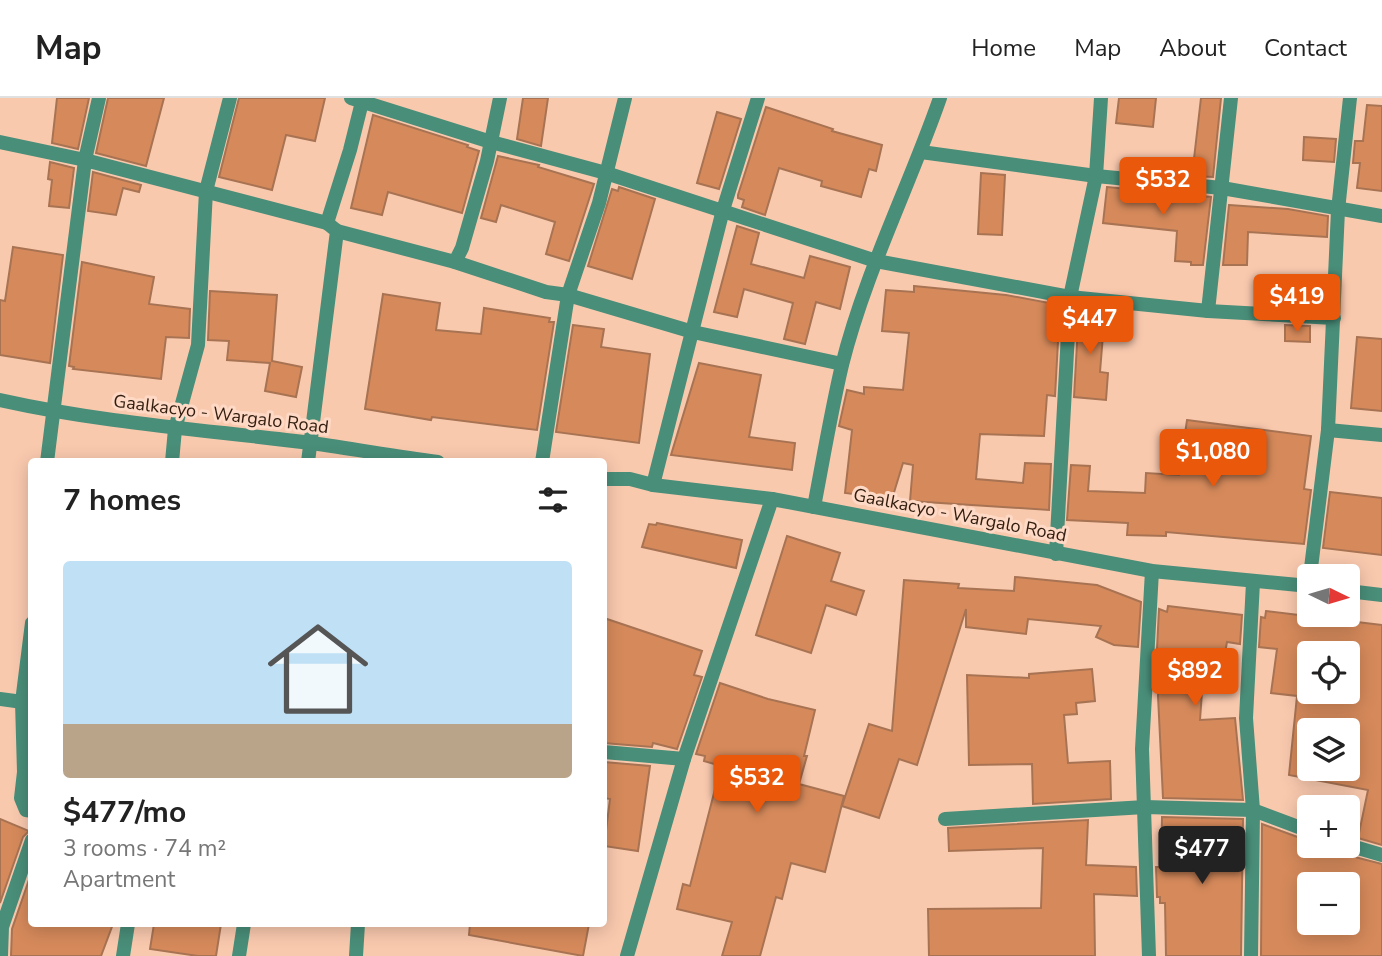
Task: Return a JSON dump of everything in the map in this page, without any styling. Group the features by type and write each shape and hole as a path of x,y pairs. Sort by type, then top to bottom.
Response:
{"street":[{"path":"47,458 85,160 99,98"},
{"path":"172,458 175,429 198,345 206,191 230,98"},
{"path":"455,262 463,248 500,98"},
{"path":"543,458 568,295 599,203 625,98"},
{"path":"653,485 723,210 758,98"},
{"path":"814,507 842,364 876,261 940,98"},
{"path":"1056,554 1070,297 1096,176 1101,98"},
{"path":"1208,311 1231,98"},
{"path":"1311,564 1328,430 1338,209 1350,98"},
{"path":"308,458 332,227 350,150 358,99 491,142 606,173 876,261 1070,297 1208,311 1334,317"},
{"path":"0,142 85,160 206,191 455,262 546,292 568,295 693,332 842,364"},
{"path":"921,152 1096,176 1222,188 1382,216"},
{"name":"Gaalkacyo - Wargalo Road","path":"0,400 52,412 175,429 310,443 400,458"},
{"path":"1328,430 1382,435"},
{"name":"Gaalkacyo - Wargalo Road","path":"607,479 630,479 653,485 772,499 1152,571 1297,584"},
{"path":"627,956 684,760 772,499"},
{"path":"1149,956 1142,749 1152,571"},
{"path":"1251,956 1253,810 1246,718 1253,582"},
{"path":"1360,592 1382,595"},
{"path":"0,699 27,703 21,798 28,810"},
{"path":"607,752 684,760"},
{"path":"946,819 1145,807 1253,810 1297,826"},
{"path":"1360,849 1382,855"},
{"path":"1,956 1,927 28,851"},
{"path":"123,956 128,927"},
{"path":"239,956 244,927"},
{"path":"355,956 358,927"}],"building":[{"path":"57,98 89,98 78,149 52,143"},
{"path":"108,98 164,98 146,166 96,153"},
{"path":"239,98 325,98 315,141 286,135 272,190 219,177"},
{"path":"523,98 548,98 541,146 517,139"},
{"path":"1119,98 1156,98 1153,127 1116,123"},
{"path":"1201,98 1221,98 1213,177 1192,176"},
{"path":"1367,105 1382,106 1382,191 1357,188 1360,163 1353,163 1355,141 1363,141"},
{"path":"766,107 833,129 832,131 882,145 876,171 869,169 861,197 821,186 822,181 779,168 765,215 742,207 744,200 738,198 738,195"},
{"path":"717,112 741,119 719,189 697,183"},
{"path":"373,115 468,145 467,147 479,151 462,213 388,192 382,215 351,208"},
{"path":"1304,137 1336,139 1334,162 1303,160"},
{"path":"498,156 539,165 538,167 594,184 569,261 546,254 555,222 501,205 496,222 481,218"},
{"path":"50,162 74,168 69,208 49,206 52,180 48,179"},
{"path":"93,172 141,185 139,192 123,188 116,215 88,211"},
{"path":"981,173 1005,175 1002,235 978,234"},
{"path":"619,187 655,199 632,279 588,266 612,189 618,191"},
{"path":"1107,187 1211,197 1203,265 1175,261 1177,231 1103,223"},
{"path":"1229,205 1288,209 1328,216 1327,237 1248,232 1247,265 1223,265"},
{"path":"737,226 759,233 751,264 804,278 810,256 850,267 840,309 816,302 805,344 784,339 793,303 744,289 737,317 714,312"},
{"path":"13,247 63,255 50,363 0,355 0,300 5,301"},
{"path":"82,262 154,277 149,304 190,309 189,338 166,337 161,379 73,369 74,367 69,366"},
{"path":"1286,282 1310,282 1310,307 1285,306"},
{"path":"914,286 1006,295 1060,305 1055,396 1047,395 1044,436 980,434 976,479 1023,483 1025,463 1051,464 1049,510 910,501 913,465 903,463 892,499 845,493 852,430 839,426 847,390 864,394 864,387 903,390 909,333 882,331 886,290 914,292"},
{"path":"210,291 277,295 272,361 302,367 296,397 265,391 270,363 227,360 229,341 208,340"},
{"path":"383,294 440,303 436,330 481,334 484,308 550,318 549,322 554,322 537,430 432,417 431,420 365,409"},
{"path":"1079,308 1105,310 1100,372 1108,373 1106,400 1074,397"},
{"path":"573,325 604,329 601,347 650,354 639,443 556,432"},
{"path":"1285,325 1310,326 1310,342 1285,341"},
{"path":"1357,337 1382,339 1382,411 1351,408"},
{"path":"699,363 761,375 749,437 795,443 792,470 671,455"},
{"path":"1187,420 1311,436 1304,489 1311,490 1304,544 1166,532 1166,536 1127,535 1128,523 1067,520 1071,465 1090,466 1088,491 1145,493 1146,473 1179,475"},
{"path":"1330,492 1382,498 1382,555 1323,548"},
{"path":"657,523 742,540 736,568 642,547 649,524"},
{"path":"787,536 840,553 831,581 864,591 856,615 826,605 811,653 756,635"},
{"path":"1015,577 1097,585 1141,602 1138,647 1114,645 1096,637 1101,626 1028,619 1026,634 966,627 966,609 917,765 899,759 879,818 842,806 869,724 892,731 904,580 959,584 958,588 1014,591"},
{"path":"1168,606 1242,615 1240,644 1227,642 1225,653 1205,650 1200,720 1235,718 1243,800 1163,798 1158,696 1161,651 1157,649 1159,609 1167,612"},
{"path":"1266,611 1297,615 1297,627 1360,627 1360,622 1382,625 1382,845 1360,839 1368,790 1321,781 1360,781 1360,718 1297,718 1297,777 1289,775 1297,696 1271,693 1277,649 1259,647 1261,617 1265,618"},
{"path":"607,619 702,651 694,675 702,677 677,749 653,743 652,747 607,743"},
{"path":"1092,669 1095,701 1076,703 1077,714 1064,715 1068,763 1110,761 1111,799 1033,804 1032,764 969,765 967,675 1029,678 1029,674"},
{"path":"720,683 768,699 815,710 799,784 844,796 825,872 791,863 782,899 776,897 760,956 722,956 732,922 677,909 683,884 690,886 721,766 704,761 705,756 696,754"},
{"path":"607,762 650,766 638,851 607,846 610,799 607,798"},
{"path":"1162,817 1243,819 1241,956 1166,956 1165,903 1160,903 1160,897 1157,897 1156,867 1161,867"},
{"path":"0,819 28,832 23,837 0,903"},
{"path":"1088,820 1086,865 1136,867 1137,896 1094,894 1095,956 929,956 928,909 1041,908 1043,848 949,851 948,828"},
{"path":"1262,824 1297,837 1297,858 1359,858 1382,864 1382,956 1261,956"},
{"path":"28,883 28,927 112,927 101,956 11,956 12,929"},
{"path":"154,927 221,927 216,956 150,949"},
{"path":"470,927 588,927 583,956 469,935"}]}
